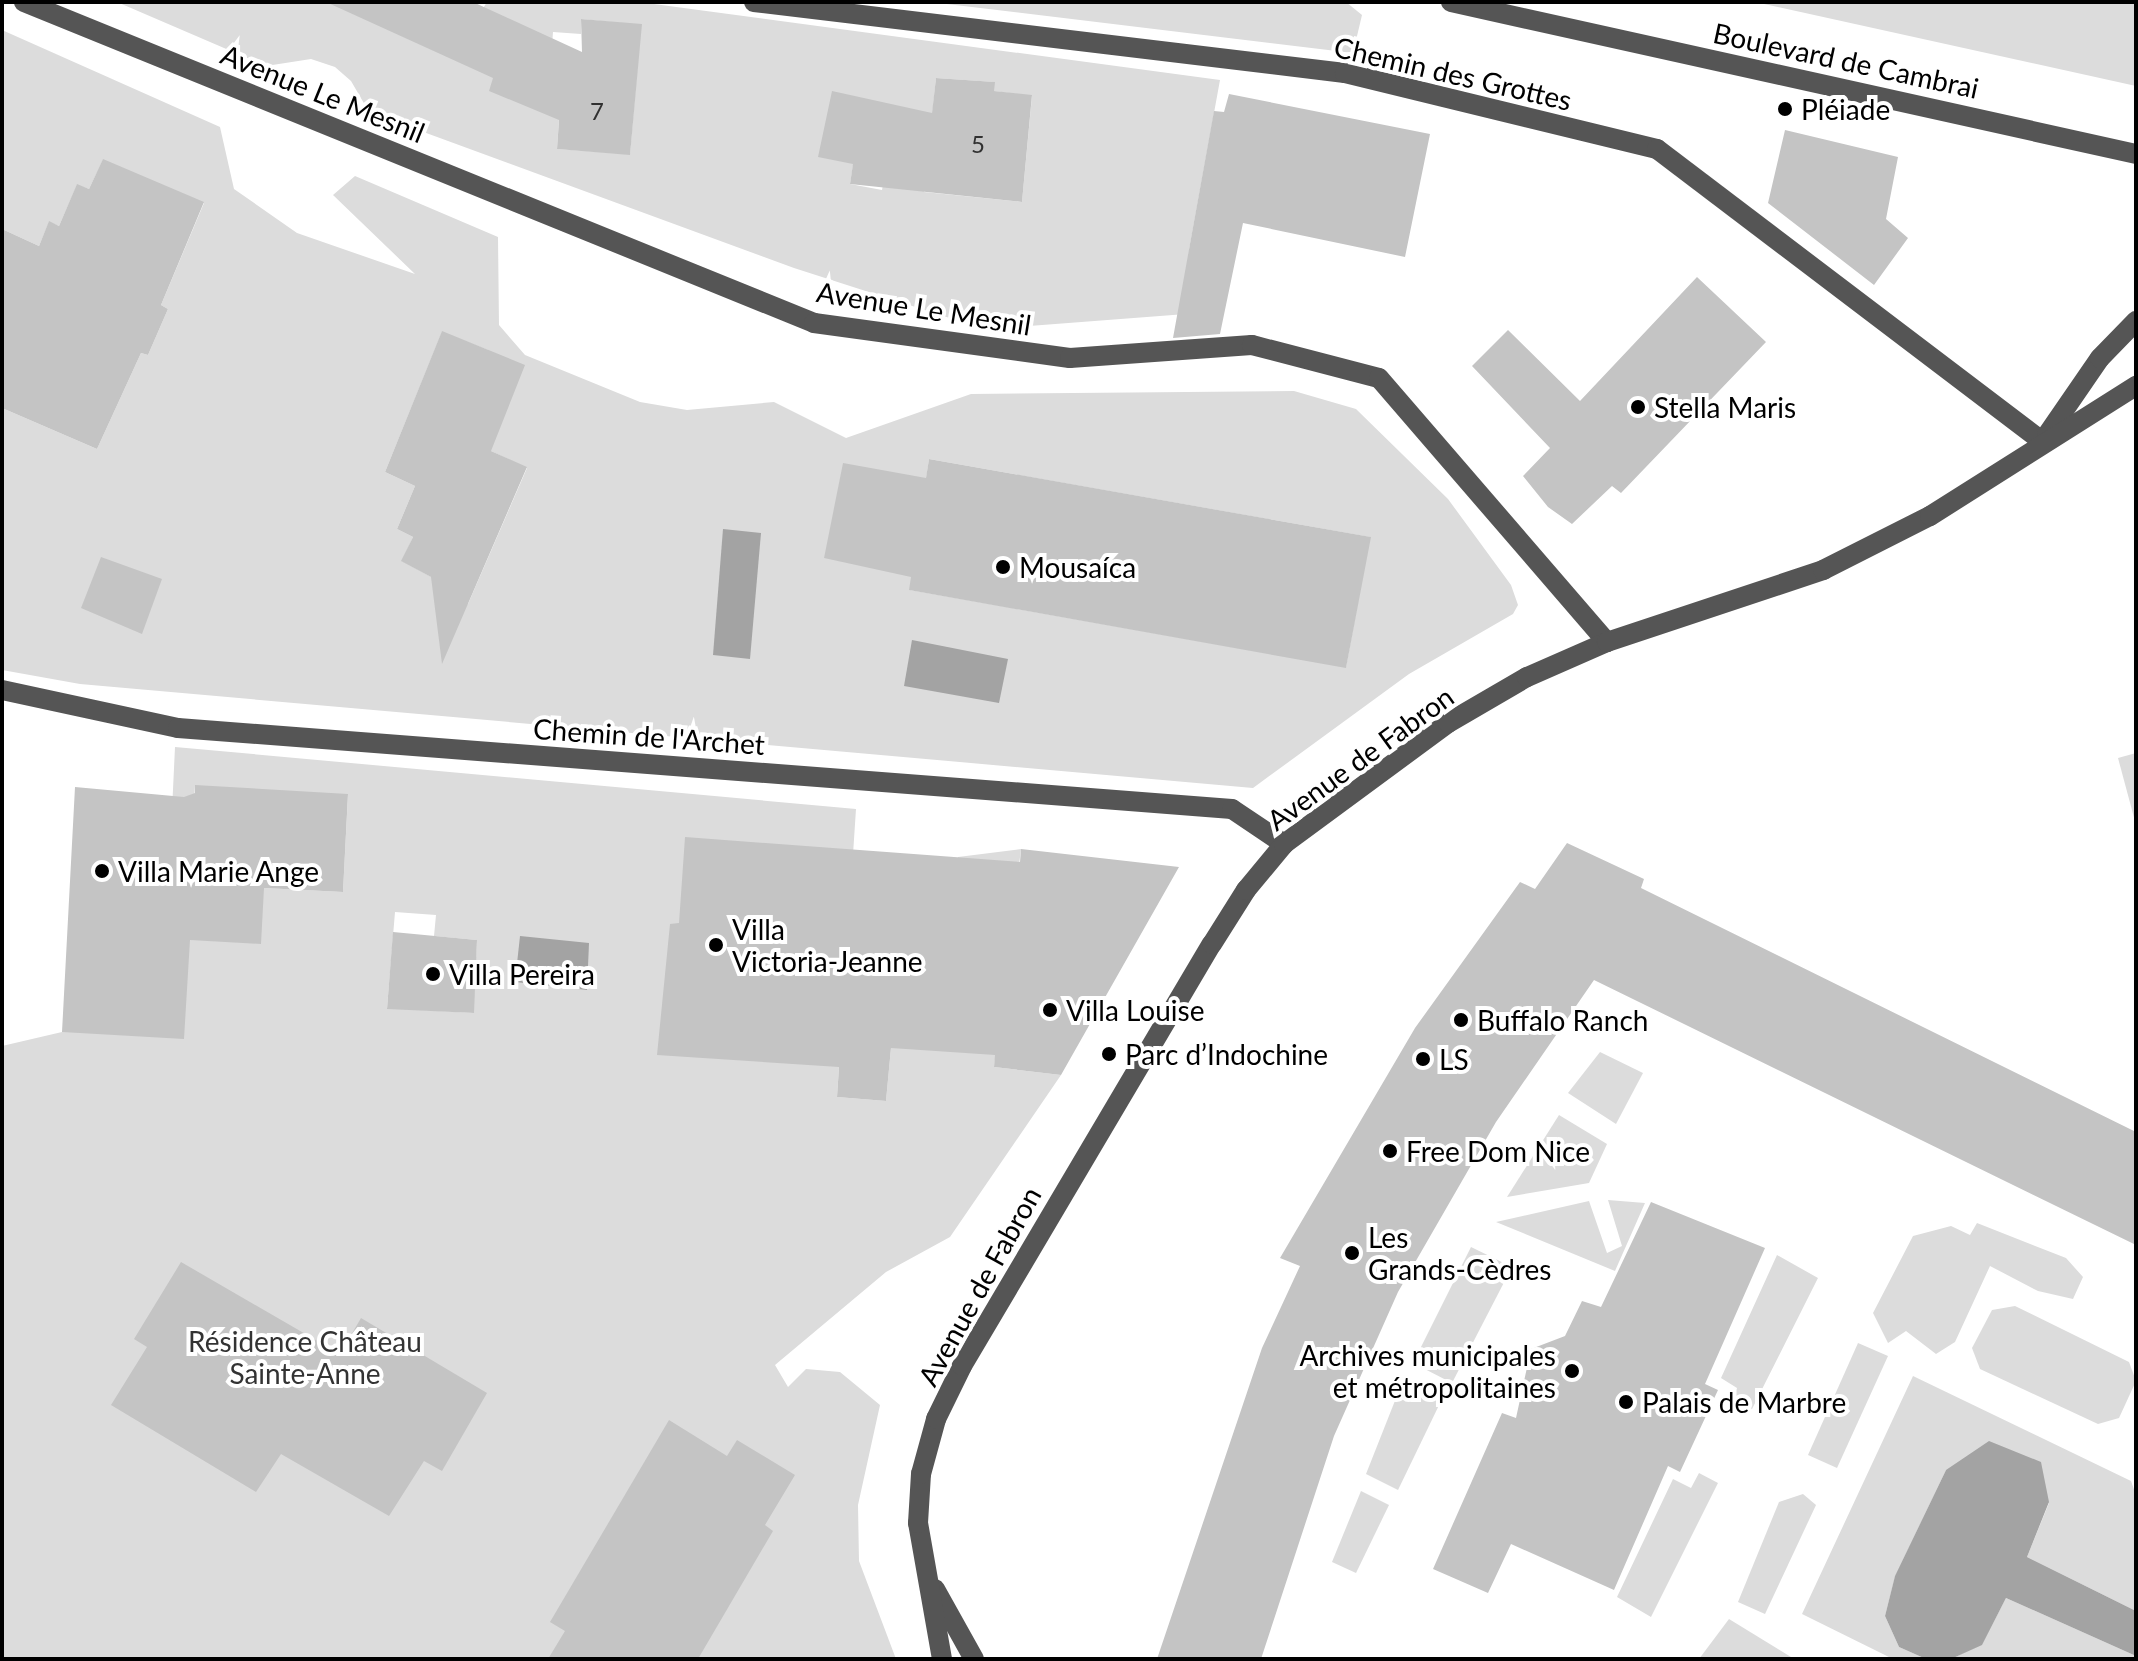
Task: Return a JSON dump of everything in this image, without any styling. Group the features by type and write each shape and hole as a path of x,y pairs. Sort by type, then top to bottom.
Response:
{"street":[{"name":"Avenue Le Mesnil","path":"24,2 814,323 1070,358 1252,345 1379,378 1607,642"},
{"name":"Chemin des Grottes","path":"754,2 1345,73 1657,149 2043,442"},
{"name":"Boulevard de Cambrai","path":"1451,2 2136,154"},
{"name":"Avenue de Fabron","path":"2043,442 2100,358 2136,321"},
{"name":"Avenue de Fabron","path":"942,1659 918,1523 921,1474 936,1419 955,1380 1212,944 1246,890 1284,844 1448,723 1527,677 1607,642 1823,570 1930,516 2136,386"},
{"name":"Chemin de l'Archet","path":"2,690 178,728 1232,809 1284,844"},
{"name":"Avenue de Fabron","path":"928,1576 974,1659"}],"green space":[{"path":"117,2 423,2 465,37 487,2 639,2 1220,80 1189,250 1186,314 991,329 794,268 369,112 351,81 335,67 311,59 266,66","holes":["581,19 641,25 630,154 557,149 562,74 550,73 553,32 581,34","936,78 994,82 994,91 1032,96 1022,202 924,192","862,110 895,116 882,190 850,184"]},
{"path":"930,2 1346,2 1362,15 1353,53"},
{"path":"1755,2 2136,2 2136,86"},
{"path":"2,30 220,127 234,189 297,233 415,274 333,195 355,176 498,237 499,325 525,355 640,402 687,410 774,402 846,438 971,394 1294,391 1356,409 1448,499 1511,585 1518,605 1513,614 1409,674 1253,788 80,684 2,670 2,408 97,449 141,353 148,355 168,309 161,305 204,203 103,160 89,189 77,185 59,226 49,222 39,246 2,229","holes":["442,332 488,350 491,451 527,468 468,604 457,609 435,579 402,561 413,537 397,529 415,486 385,472","929,459 1370,537 1346,667 910,590"]},
{"name":"Résidence Château Sainte-Anne","path":"175,747 856,809 837,1097 886,1101 891,1048 957,901 958,857 1021,849 994,1067 1061,1075 950,1237 886,1272 775,1365 788,1387 806,1369 840,1372 880,1405 858,1505 859,1561 896,1659 2,1659 2,1046 62,1032 164,980","holes":["195,786 348,795 343,892 264,888 188,910","395,912 436,915 434,936 477,940 473,1013 387,1008"]},
{"path":"2136,753 2136,825 2118,758"},
{"path":"1600,1052 1643,1073 1616,1124 1568,1093"},
{"path":"1559,1115 1607,1144 1589,1183 1507,1197"},
{"path":"1608,1200 1645,1203 1615,1271 1496,1222 1589,1201 1607,1253 1622,1246"},
{"path":"1977,1223 2066,1258 2083,1277 2073,1299 2038,1291 1990,1266 1955,1342 1936,1354 1906,1331 1888,1343 1873,1313 1913,1236 1951,1226 1970,1235"},
{"path":"1471,1247 1512,1267 1452,1383 1413,1363"},
{"path":"1777,1255 1818,1278 1749,1415 1730,1403 1737,1388 1721,1378"},
{"path":"2015,1306 2129,1362 2136,1381 2119,1418 2098,1424 1980,1369 1972,1348 1992,1310"},
{"path":"1858,1343 1888,1356 1837,1468 1808,1455"},
{"path":"1913,1376 2131,1481 2136,1495 2136,1611 2027,1557 2049,1503 1946,1470 1895,1577 1885,1616 1899,1647 1926,1659 1893,1659 1802,1614"},
{"path":"1402,1383 1442,1399 1398,1490 1366,1474"},
{"path":"1699,1473 1718,1483 1651,1617 1617,1597 1673,1479 1691,1488"},
{"path":"1361,1491 1389,1505 1356,1573 1332,1562"},
{"path":"1803,1494 1816,1505 1765,1614 1738,1602 1779,1502"},
{"path":"2006,1598 2136,1656 2136,1659 1951,1659 1982,1644"},
{"path":"1729,1619 1791,1657 1791,1659 1699,1659"}],"shaded area":[{"path":"723,529 761,533 750,659 713,655"},
{"path":"912,640 1008,659 999,703 904,686"},
{"path":"520,936 589,943 587,990 515,982"},
{"path":"1989,1441 2041,1462 2049,1502 2027,1557 2136,1611 2136,1656 2006,1598 1982,1645 1951,1659 1926,1659 1899,1647 1885,1616 1895,1576 1946,1470"}],"building":[{"path":"326,2 473,2 582,52 581,19 642,24 630,155 557,149 559,120 489,91 493,78"},
{"path":"936,78 995,82 994,91 1032,95 1022,202 850,184 853,164 818,157 832,91 932,113"},
{"path":"1229,94 1430,134 1405,257 1243,223 1220,334 1173,338 1214,111 1224,112"},
{"path":"1785,130 1898,157 1886,219 1908,238 1874,285 1768,203"},
{"path":"103,159 204,202 161,305 168,309 148,355 141,353 97,449 2,408 2,229 39,246 49,221 59,226 77,184 89,189"},
{"name":"Stella Maris","path":"1697,277 1766,342 1621,493 1612,486 1572,524 1548,507 1523,476 1550,448 1472,366 1508,330 1580,401"},
{"path":"442,331 525,365 491,451 527,467 442,664 431,577 401,561 413,537 397,529 415,486 385,472"},
{"path":"929,459 1371,537 1346,668 909,590 911,577 824,558 843,463 926,478"},
{"path":"101,557 162,579 142,634 81,608"},
{"path":"195,785 348,794 343,892 264,888 261,944 190,940 184,1039 62,1032 75,787 184,797 195,793"},
{"path":"685,837 1020,862 1021,849 1179,867 1061,1075 994,1067 995,1055 891,1048 886,1101 837,1097 839,1067 657,1055 670,924 679,923"},
{"name":"Les Grands-Cèdres","path":"1567,843 1644,879 1641,888 2136,1132 2136,1245 1594,980 1496,1122 1398,1292 1334,1436 1261,1659 1157,1659 1262,1348 1300,1266 1280,1258 1415,1028 1520,882 1535,889"},
{"name":"Villa Pereira","path":"393,932 477,940 474,1013 387,1009"},
{"name":"Palais de Marbre","path":"1651,1202 1765,1248 1705,1384 1718,1390 1680,1472 1668,1466 1614,1590 1511,1544 1488,1593 1433,1569 1502,1413 1516,1418 1531,1349 1565,1336 1582,1301 1601,1307"},
{"path":"181,1262 340,1354 361,1318 487,1393 442,1471 424,1461 389,1516 281,1454 256,1492 111,1405 147,1347 134,1339"},
{"path":"669,1420 727,1456 737,1440 795,1475 765,1525 773,1531 698,1659 548,1659 565,1631 550,1622"}],"place":[{"name":"Pléiade","path":"1785,109"},
{"name":"Stella Maris","path":"1638,407"},
{"name":"Mousaíca","path":"1003,567"},
{"name":"Villa Marie Ange","path":"102,871"},
{"name":"Villa Victoria-Jeanne","path":"716,945"},
{"name":"Villa Pereira","path":"433,974"},
{"name":"Villa Louise","path":"1050,1010"},
{"name":"Buffalo Ranch","path":"1461,1020"},
{"name":"Parc d’Indochine","path":"1109,1054"},
{"name":"LS","path":"1423,1059"},
{"name":"Free Dom Nice","path":"1390,1151"},
{"name":"Les Grands-Cèdres","path":"1352,1253"},
{"name":"Archives municipales et métropolitaines","path":"1572,1371"},
{"name":"Palais de Marbre","path":"1626,1402"}]}
